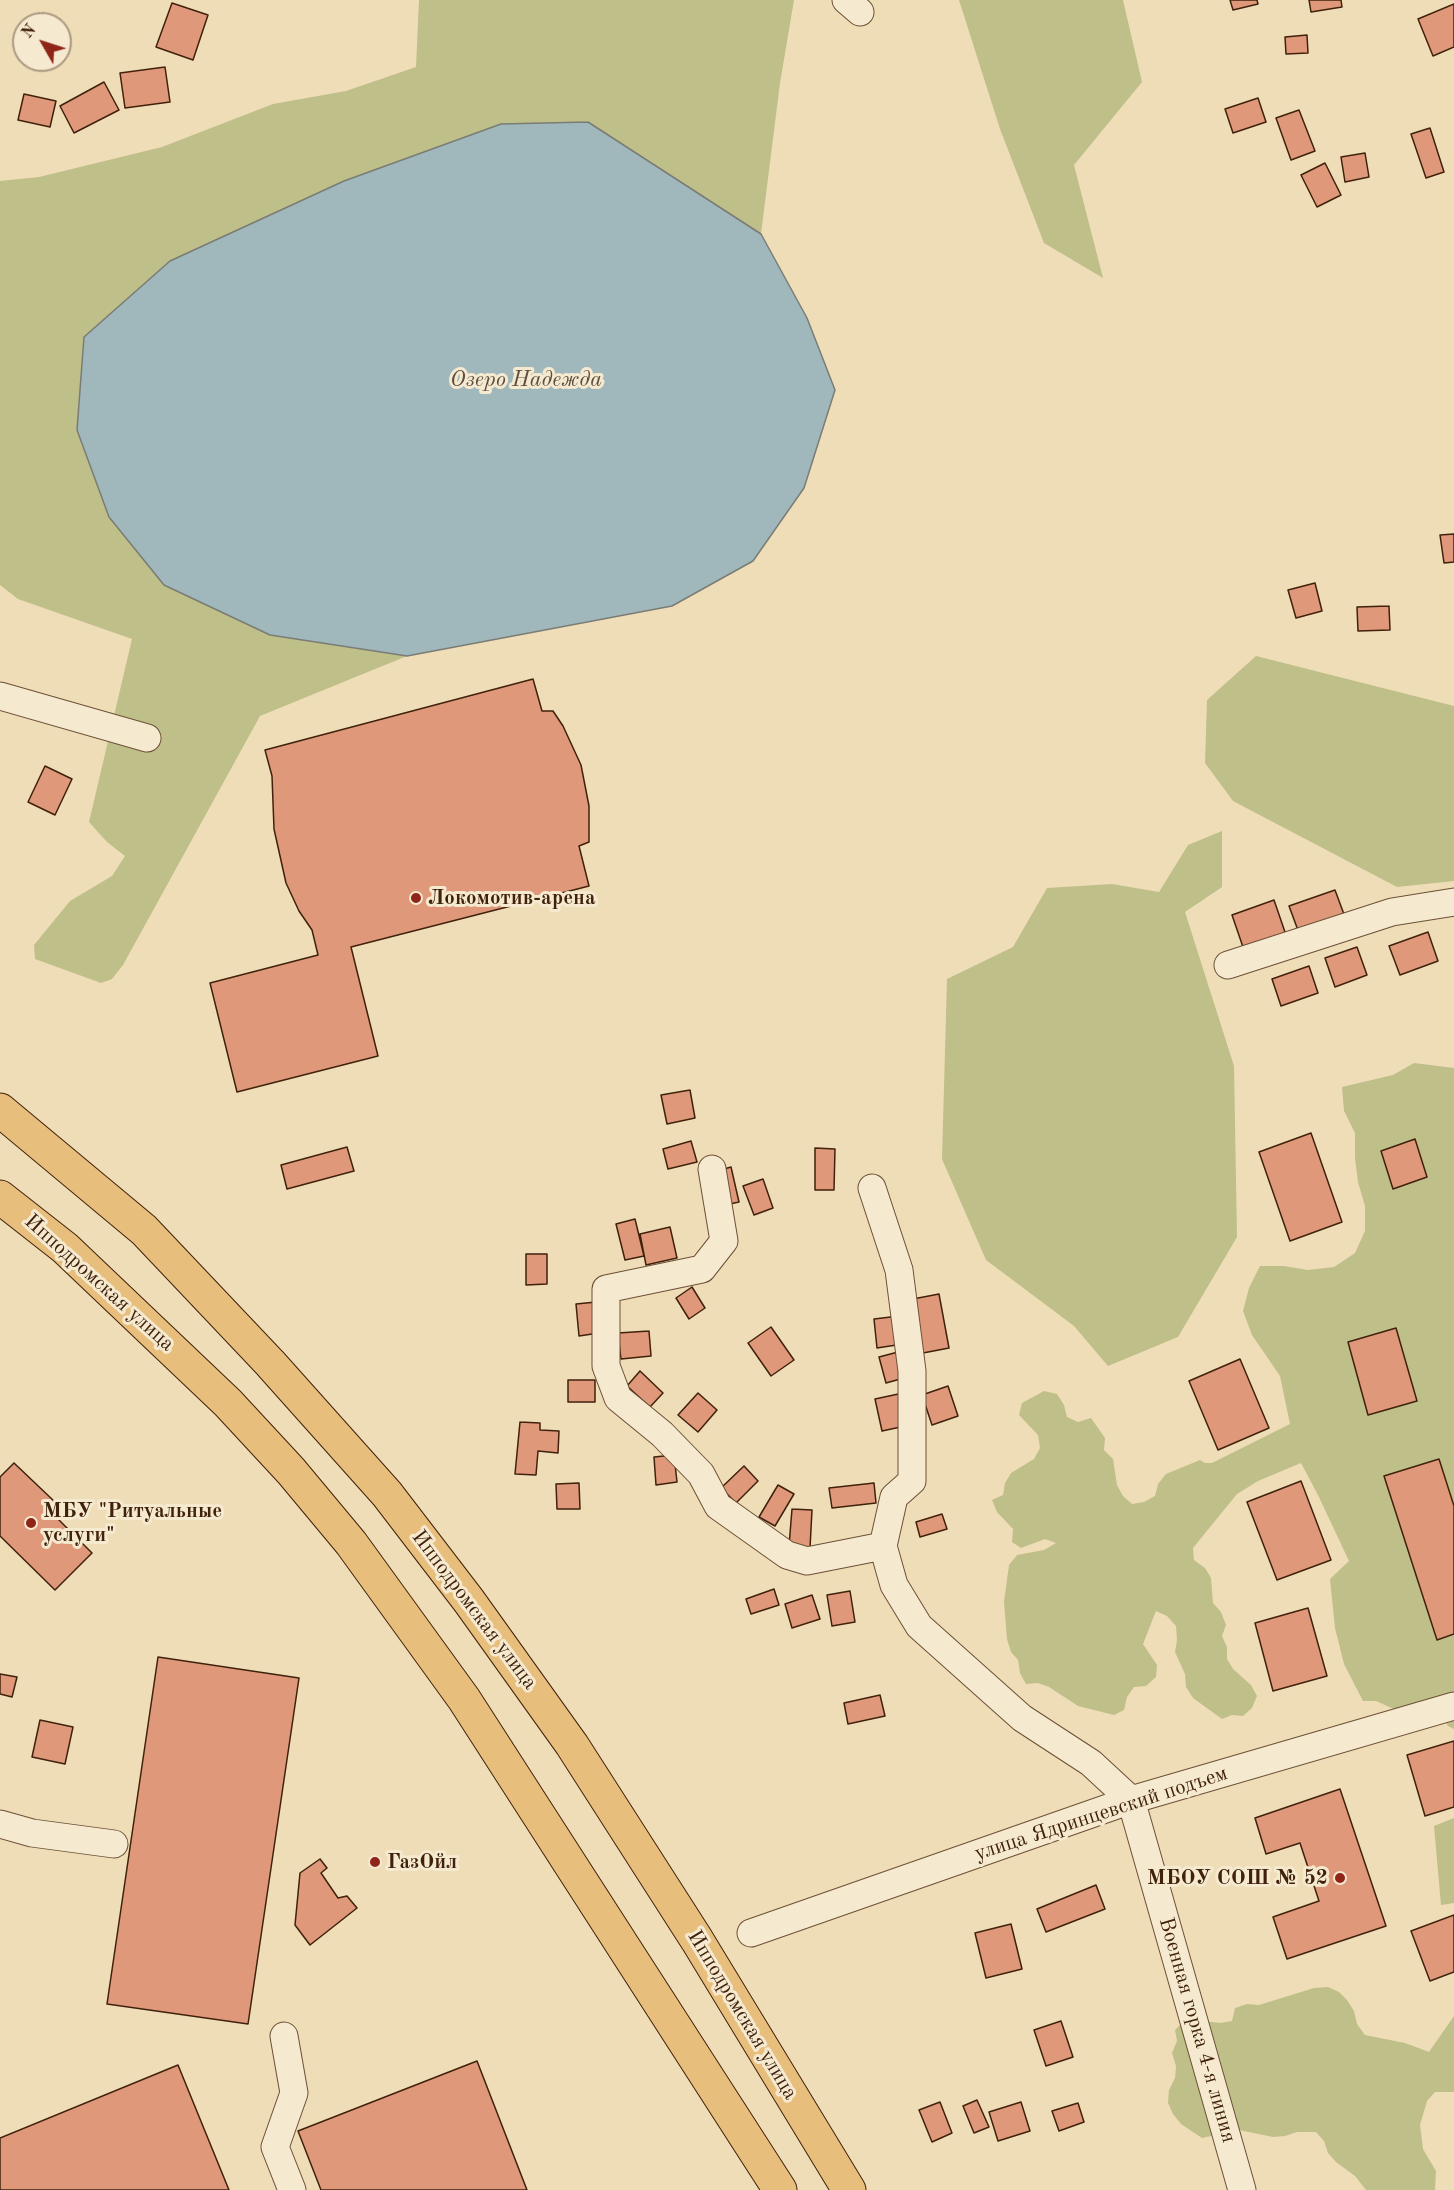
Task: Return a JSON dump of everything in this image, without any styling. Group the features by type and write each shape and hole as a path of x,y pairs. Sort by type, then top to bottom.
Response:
{"highway":[{"name":"Ипподромская улица","path":"0,1110 144,1230 270,1363 379,1485 469,1601 572,1745 697,1940 849,2190"},
{"name":"Ипподромская улица","path":"6,1203 65,1248 152,1328 228,1403 291,1471 336,1525 464,1699 780,2190"}],"street":[{"path":"0,696 147,738"},
{"path":"1228,965 1392,912 1454,902"},
{"path":"712,1169 724,1241 702,1269 606,1289 606,1366 618,1398 662,1434 701,1474 718,1506 787,1555 807,1561 883,1546"},
{"path":"872,1188 899,1270 912,1371 912,1481 894,1497 883,1546 894,1585 919,1626 1022,1718 1091,1763 1131,1800"},
{"name":"улица Ядринцевский подъем","path":"751,1933 1131,1800 1454,1706"},
{"name":"Военная горка 4-я линия","path":"1131,1800 1242,2190"},
{"path":"0,1824 32,1833 114,1844"},
{"path":"284,2036 294,2093 275,2146 292,2190"}],"green space":[{"path":"419,0 794,0 780,83 761,234 588,122 84,337 77,430 109,517 270,635 407,656 260,716 123,965 112,979 101,983 35,959 34,945 70,901 112,876 125,856 107,842 89,822 132,639 18,599 0,585 0,181 39,177 162,147 273,104 346,91 416,67"},
{"path":"959,0 1123,0 1142,82 1074,165 1103,278 1044,243 1000,129"},
{"path":"1256,656 1454,706 1454,881 1397,887 1233,801 1205,763 1207,700"},
{"path":"1222,831 1222,887 1185,912 1234,1066 1237,1237 1178,1337 1108,1366 1074,1326 986,1260 942,1159 947,979 1013,947 1047,888 1112,884 1159,892 1188,845"},
{"path":"1414,1063 1454,1068 1454,1729 1448,1726 1432,1702 1398,1711 1376,1701 1363,1701 1344,1664 1335,1628 1330,1579 1349,1561 1301,1463 1258,1481 1237,1494 1193,1548 1194,1560 1205,1568 1211,1578 1213,1603 1221,1612 1226,1625 1222,1636 1227,1647 1227,1659 1233,1669 1251,1685 1257,1696 1252,1708 1243,1716 1232,1715 1222,1719 1193,1698 1186,1687 1185,1674 1175,1652 1176,1626 1167,1616 1156,1611 1143,1644 1157,1665 1156,1677 1146,1686 1134,1687 1127,1697 1124,1710 1114,1715 1078,1706 1049,1687 1038,1683 1026,1684 1020,1673 1018,1660 1011,1652 1007,1639 1004,1602 1009,1565 1017,1555 1044,1550 1056,1543 1045,1539 1021,1548 1012,1542 1013,1529 997,1512 992,1500 1003,1495 1005,1483 1011,1473 1034,1459 1040,1448 1038,1435 1019,1415 1022,1403 1044,1391 1057,1394 1064,1405 1067,1417 1078,1422 1091,1418 1105,1438 1104,1450 1113,1459 1117,1485 1123,1496 1132,1504 1144,1502 1155,1496 1158,1484 1166,1474 1200,1460 1212,1463 1290,1424 1280,1376 1252,1335 1243,1311 1249,1288 1260,1266 1284,1266 1308,1270 1334,1267 1355,1253 1365,1231 1365,1206 1358,1182 1355,1133 1344,1111 1342,1087 1393,1075"},
{"path":"1454,1818 1454,1903 1441,1905 1434,1826"},
{"path":"1328,1987 1339,1992 1347,2000 1354,2011 1357,2024 1365,2035 1405,2043 1429,2052 1454,2016 1454,2092 1435,2092 1427,2101 1420,2125 1423,2149 1436,2171 1435,2190 1366,2190 1355,2176 1328,2153 1324,2141 1316,2132 1297,2132 1273,2137 1239,2130 1202,2138 1181,2124 1173,2114 1168,2103 1176,2066 1172,2053 1177,2041 1175,2030 1184,2021 1220,2023 1232,2021 1235,2008 1247,2004 1259,2005 1314,1988"}],"water":[{"name":"Озеро Надежда","path":"588,122 761,234 807,318 835,390 804,488 753,561 672,606 407,656 270,635 164,585 109,517 77,430 84,337 170,261 344,181 501,124"}],"building":[{"path":"1230,0 1257,0 1258,4 1233,10"},
{"path":"1309,0 1341,0 1342,7 1311,12"},
{"path":"172,3 208,15 193,60 156,47"},
{"path":"1454,4 1454,47 1433,56 1418,19"},
{"path":"1307,35 1308,53 1286,54 1285,37"},
{"path":"165,67 170,102 125,108 120,73"},
{"path":"104,82 119,110 74,133 60,106"},
{"path":"24,94 56,101 50,127 18,120"},
{"path":"1258,98 1266,122 1233,133 1225,109"},
{"path":"1299,110 1315,151 1291,160 1276,118"},
{"path":"1430,128 1444,172 1426,178 1411,134"},
{"path":"1365,153 1369,177 1345,182 1341,157"},
{"path":"1325,163 1341,195 1317,207 1301,175"},
{"path":"1454,534 1454,562 1444,563 1440,535"},
{"path":"1315,583 1322,611 1296,618 1288,590"},
{"path":"1389,606 1390,630 1358,631 1357,607"},
{"name":"Локомотив-арена","path":"533,679 542,711 553,711 563,726 581,765 589,806 589,842 579,846 589,886 351,947 378,1056 237,1092 210,983 318,955 312,930 299,911 286,883 274,829 272,776 265,750"},
{"path":"45,766 72,779 55,815 28,802"},
{"path":"1335,890 1345,917 1299,933 1289,906"},
{"path":"1274,900 1286,935 1244,950 1232,915"},
{"path":"1428,932 1438,961 1400,975 1389,946"},
{"path":"1357,947 1367,975 1335,987 1325,958"},
{"path":"1309,966 1318,993 1281,1006 1272,979"},
{"path":"690,1090 695,1118 667,1124 661,1095"},
{"path":"1311,1133 1342,1222 1290,1241 1259,1152"},
{"path":"1415,1139 1427,1177 1393,1189 1381,1151"},
{"path":"691,1141 697,1162 668,1169 663,1149"},
{"path":"347,1147 354,1171 287,1189 281,1165"},
{"path":"815,1148 835,1149 834,1190 815,1190"},
{"path":"731,1167 739,1202 725,1205 717,1171"},
{"path":"763,1179 773,1208 754,1215 743,1186"},
{"path":"635,1219 644,1256 625,1260 616,1224"},
{"path":"670,1227 677,1258 646,1265 640,1234"},
{"path":"526,1254 547,1254 547,1284 526,1285"},
{"path":"692,1287 705,1308 689,1319 676,1298"},
{"path":"939,1294 949,1348 923,1353 913,1299"},
{"path":"596,1302 599,1333 579,1336 576,1304"},
{"path":"899,1316 903,1344 877,1348 874,1319"},
{"path":"771,1327 794,1360 771,1376 748,1343"},
{"path":"1396,1328 1417,1401 1368,1415 1348,1342"},
{"path":"649,1331 651,1356 621,1359 618,1333"},
{"path":"898,1352 904,1378 886,1383 879,1357"},
{"path":"1240,1359 1269,1428 1218,1450 1189,1381"},
{"path":"640,1371 663,1393 650,1407 627,1386"},
{"path":"568,1380 595,1380 595,1402 568,1402"},
{"path":"948,1386 958,1416 932,1425 922,1395"},
{"path":"698,1393 717,1410 698,1432 678,1415"},
{"path":"903,1393 910,1425 882,1431 875,1399"},
{"path":"520,1422 540,1423 540,1430 559,1431 558,1453 538,1451 536,1475 515,1474"},
{"path":"674,1455 677,1482 656,1485 654,1457"},
{"path":"1439,1459 1454,1506 1454,1634 1437,1640 1384,1476"},
{"name":"МБУ \"Ритуальные услуги\"","path":"14,1463 55,1502 48,1509 92,1553 55,1590 0,1536 0,1477"},
{"path":"744,1466 758,1481 736,1503 721,1488"},
{"path":"1301,1481 1331,1560 1277,1580 1247,1502"},
{"path":"579,1483 580,1509 557,1509 556,1484"},
{"path":"874,1483 876,1503 832,1508 829,1488"},
{"path":"778,1485 794,1494 775,1526 759,1517"},
{"path":"792,1509 812,1510 810,1548 789,1546"},
{"path":"942,1514 947,1529 920,1537 916,1522"},
{"path":"774,1589 779,1605 751,1614 746,1599"},
{"path":"850,1591 855,1622 832,1626 827,1595"},
{"path":"812,1595 820,1619 792,1628 785,1604"},
{"path":"1308,1608 1327,1676 1273,1691 1255,1623"},
{"path":"158,1657 299,1678 248,2024 107,2004"},
{"path":"0,1674 17,1677 12,1697 0,1694"},
{"path":"880,1695 885,1716 848,1724 844,1703"},
{"path":"40,1720 73,1727 65,1764 32,1757"},
{"path":"1454,1741 1454,1807 1425,1816 1407,1755"},
{"name":"МБОУ СОШ № 52","path":"1340,1789 1386,1926 1287,1959 1273,1917 1319,1901 1300,1843 1266,1854 1255,1818"},
{"path":"320,1859 327,1868 321,1873 338,1898 347,1896 357,1908 310,1945 295,1925 300,1873"},
{"path":"1096,1885 1105,1909 1046,1932 1037,1909"},
{"path":"1454,1915 1454,1972 1430,1981 1411,1931"},
{"path":"1011,1924 1022,1969 986,1978 975,1933"},
{"path":"1061,2021 1073,2057 1046,2066 1034,2030"},
{"path":"477,2061 527,2190 321,2190 298,2131"},
{"path":"178,2065 229,2190 0,2190 0,2138"},
{"path":"977,2100 989,2127 974,2133 963,2106"},
{"path":"940,2102 952,2133 932,2142 919,2110"},
{"path":"1021,2102 1030,2131 998,2141 989,2112"},
{"path":"1078,2103 1084,2122 1059,2131 1052,2111"}],"place":[{"name":"Локомотив-арена","path":"416,898"},
{"name":"МБУ \"Ритуальные услуги\"","path":"31,1523"},
{"name":"ГазОйл","path":"375,1862"},
{"name":"МБОУ СОШ № 52","path":"1340,1878"}]}
